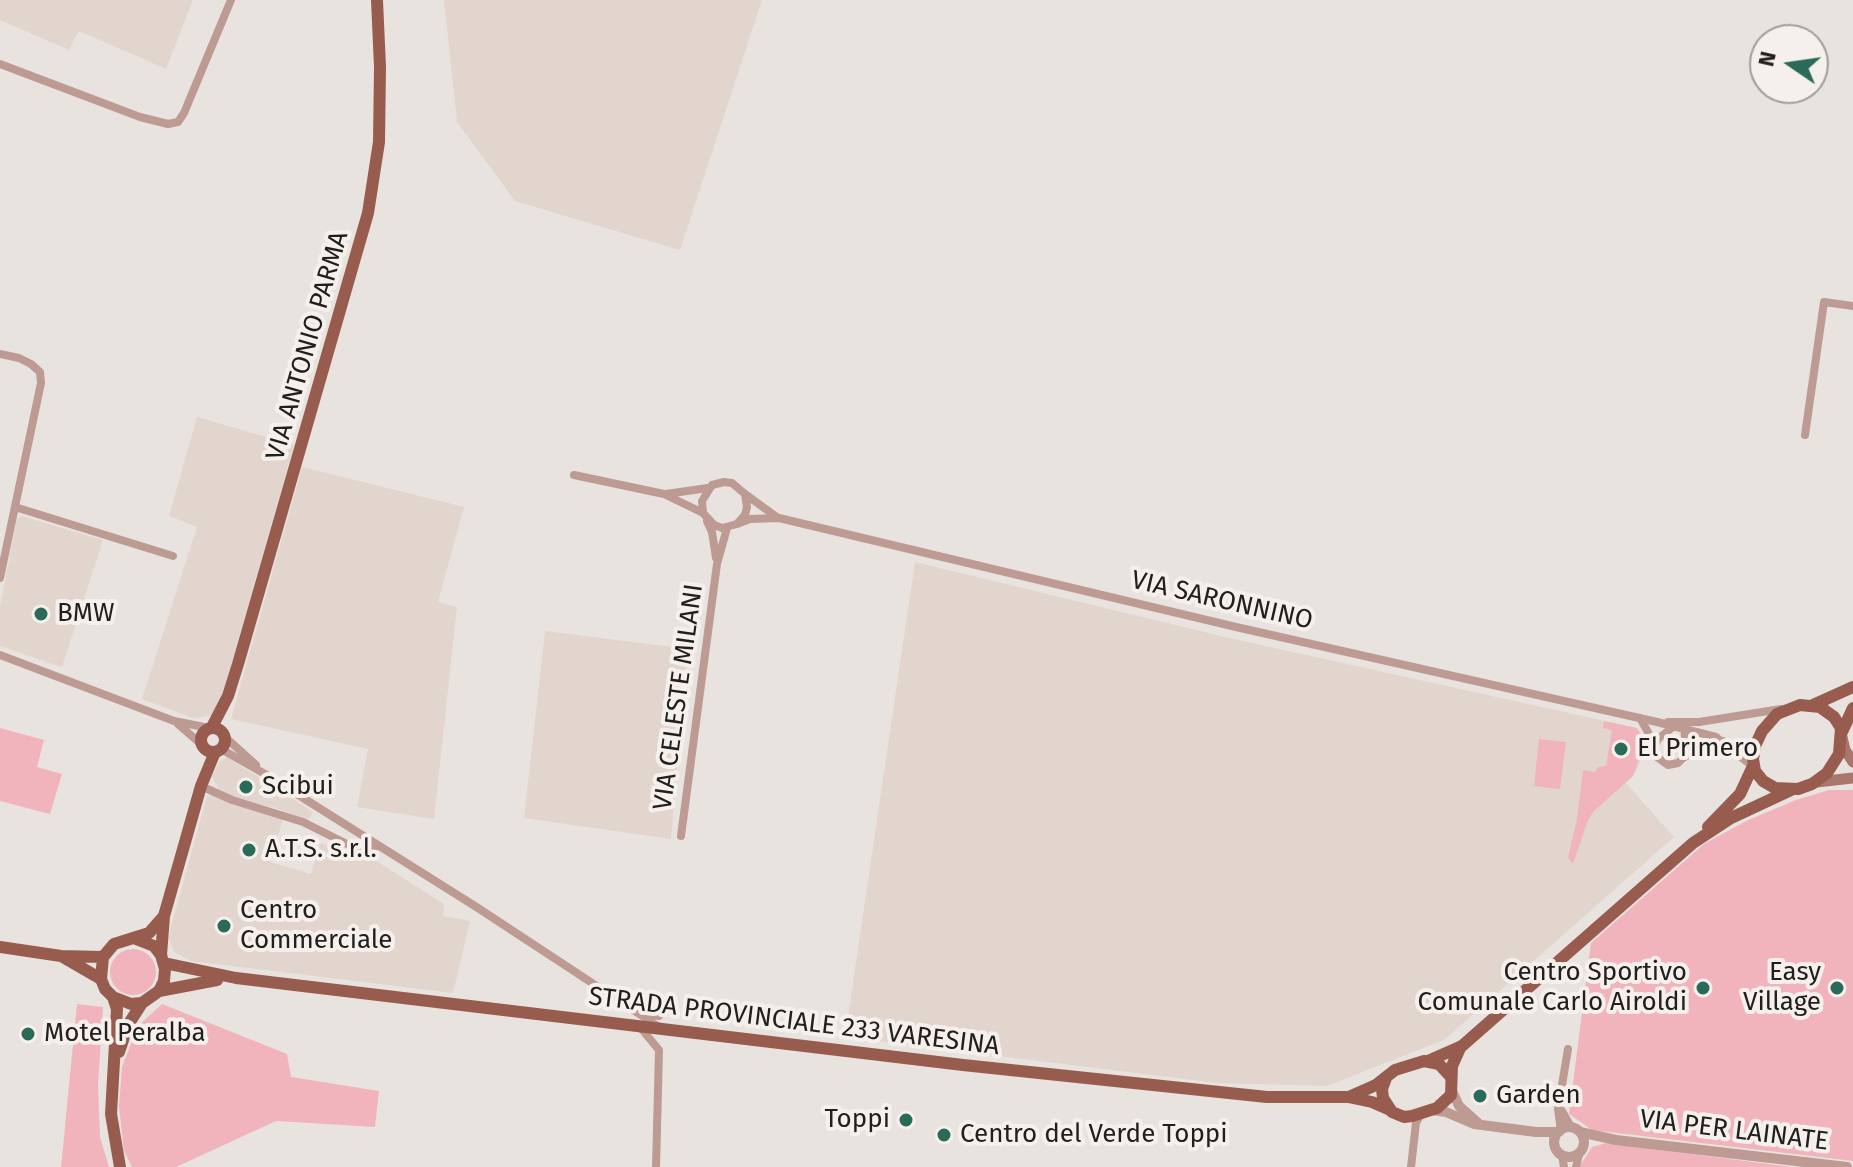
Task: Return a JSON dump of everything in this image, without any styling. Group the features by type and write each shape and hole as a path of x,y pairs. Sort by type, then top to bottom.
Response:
{"main road":[{"name":"VIA ANTONIO PARMA","path":"163,959 164,916 368,213 379,142 377,0"},
{"path":"1348,1097 1372,1102 1404,1117 1427,1112 1447,1102 1452,1091 1450,1076 1454,1059 1462,1046 1693,843 1740,794 1753,766 1758,737 1768,723 1786,708 1813,705 1853,687"},
{"name":"VIA ANTONIO PARMA","path":"213,746 203,733 210,728 228,696"},
{"path":"1813,705 1834,717 1845,750 1853,762"},
{"path":"1817,782 1836,761 1841,735 1853,708"},
{"path":"210,728 219,729 213,746"},
{"path":"1753,766 1769,786 1791,790"},
{"path":"1693,843 1731,818 1791,790 1817,782 1853,778"},
{"path":"136,939 149,933 164,916"},
{"path":"101,979 103,957 114,944 125,939 136,939 154,946 163,959 164,981 159,991 142,1003 128,1025 114,1067"},
{"path":"0,947 61,956 103,957"},
{"path":"61,956 101,979 117,1009 111,1114 120,1167"},
{"name":"STRADA PROVINCIALE 233 VARESINA","path":"163,959 236,978 662,1029 1267,1097 1348,1097"},
{"name":"STRADA PROVINCIALE 233 VARESINA","path":"159,991 236,978"},
{"path":"113,997 131,1004 142,1003"},
{"path":"1348,1097 1368,1090 1399,1068 1428,1061 1462,1046"},
{"path":"1428,1061 1443,1066 1450,1076"},
{"path":"1386,1078 1382,1093 1388,1109"}],"street":[{"path":"0,64 140,117 168,124 178,122 231,0"},
{"path":"1805,435 1824,302 1853,306"},
{"path":"0,354 19,358 40,372 39,394 0,578"},
{"name":"VIA SARONNINO","path":"574,475 664,494 714,525 727,528 750,519 779,518 1236,627 1680,725 1724,741 1753,766"},
{"name":"VIA SARONNINO","path":"664,494 732,483 779,518"},
{"path":"709,488 702,501 712,532 717,564"},
{"path":"737,524 747,507 745,494"},
{"path":"15,507 173,556"},
{"path":"717,564 727,528"},
{"name":"VIA CELESTE MILANI","path":"681,836 717,564"},
{"path":"0,655 174,721 210,728"},
{"name":"VIA SARONNINO","path":"1680,725 1786,708"},
{"path":"1640,718 1658,759 1668,765 1678,763 1707,743 1724,741"},
{"path":"174,721 265,774 478,908 662,1029"},
{"path":"1654,748 1658,739 1680,725 1684,757"},
{"path":"213,746 265,774"},
{"path":"201,786 232,800 303,822 359,850 378,846"},
{"path":"637,1012 659,1016 666,1008"},
{"path":"638,1026 659,1050 656,1167"},
{"path":"1568,1049 1561,1102 1568,1130 1584,1140 1576,1167"},
{"path":"1452,1091 1459,1106 1479,1124"},
{"path":"1411,1167 1416,1123 1427,1112"},
{"name":"VIA PER LAINATE","path":"1427,1112 1479,1124 1536,1132 1568,1130 1616,1140 1847,1167"},
{"path":"1564,1167 1562,1155 1555,1144 1568,1130"},
{"name":"VIA PER LAINATE","path":"1536,1132 1555,1144"},
{"name":"VIA PER LAINATE","path":"1581,1151 1601,1141 1616,1140"},
{"path":"1562,1155 1570,1157 1581,1151"}],"shaded area":[{"path":"0,0 193,0 166,69 79,31 69,50 0,20"},
{"path":"444,0 762,0 680,250 515,201 457,122"},
{"path":"197,417 294,445 219,708 211,716 193,718 142,699 197,527 169,516"},
{"path":"302,467 464,507 438,602 457,607 434,819 357,807 368,749 231,719"},
{"path":"22,516 103,540 62,667 0,646 0,606 17,519"},
{"path":"915,562 1225,637 1637,728 1645,741 1639,765 1625,782 1674,837 1444,1040 1327,1086 1217,1083 845,1037"},
{"path":"545,631 688,649 671,839 524,818"},
{"path":"1604,721 1637,728 1645,741 1633,776 1588,820 1573,864 1568,858 1583,770 1595,772 1598,767 1606,766 1612,730 1603,728"},
{"path":"0,728 44,740 37,767 62,774 50,814 0,801"},
{"path":"1539,739 1566,742 1560,789 1534,786"},
{"path":"227,757 313,812 308,820 235,798 219,789 212,777 219,762"},
{"name":"Centro Sportivo Comunale Carlo Airoldi","path":"1829,790 1853,790 1853,1161 1592,1130 1569,1114 1591,943 1704,844 1746,821"},
{"path":"214,794 231,804 283,819 270,862 311,874 320,843 363,858 367,855 444,904 443,916 470,921 453,993 191,961 174,952 169,939 170,930 207,796"},
{"path":"133,949 149,956 156,972 149,988 133,995 117,988 110,972 117,956"},
{"path":"77,1004 103,1007 98,1085 100,1137 109,1167 61,1167"},
{"path":"162,1004 287,1054 291,1077 379,1091 375,1127 276,1121 176,1167 132,1167 124,1151 119,1106 122,1067 138,1026"},
{"path":"1606,1143 1792,1167 1579,1167 1592,1147"}],"place":[{"name":"BMW","path":"41,614"},
{"name":"El Primero","path":"1621,749"},
{"name":"Scibui","path":"246,787"},
{"name":"A.T.S. s.r.l.","path":"249,850"},
{"name":"Centro Commerciale","path":"224,926"},
{"name":"Centro Sportivo Comunale Carlo Airoldi","path":"1703,988"},
{"name":"Easy Village","path":"1837,988"},
{"name":"Motel Peralba","path":"28,1034"},
{"name":"Garden","path":"1480,1096"},
{"name":"Toppi","path":"906,1120"},
{"name":"Centro del Verde Toppi","path":"944,1135"}]}
